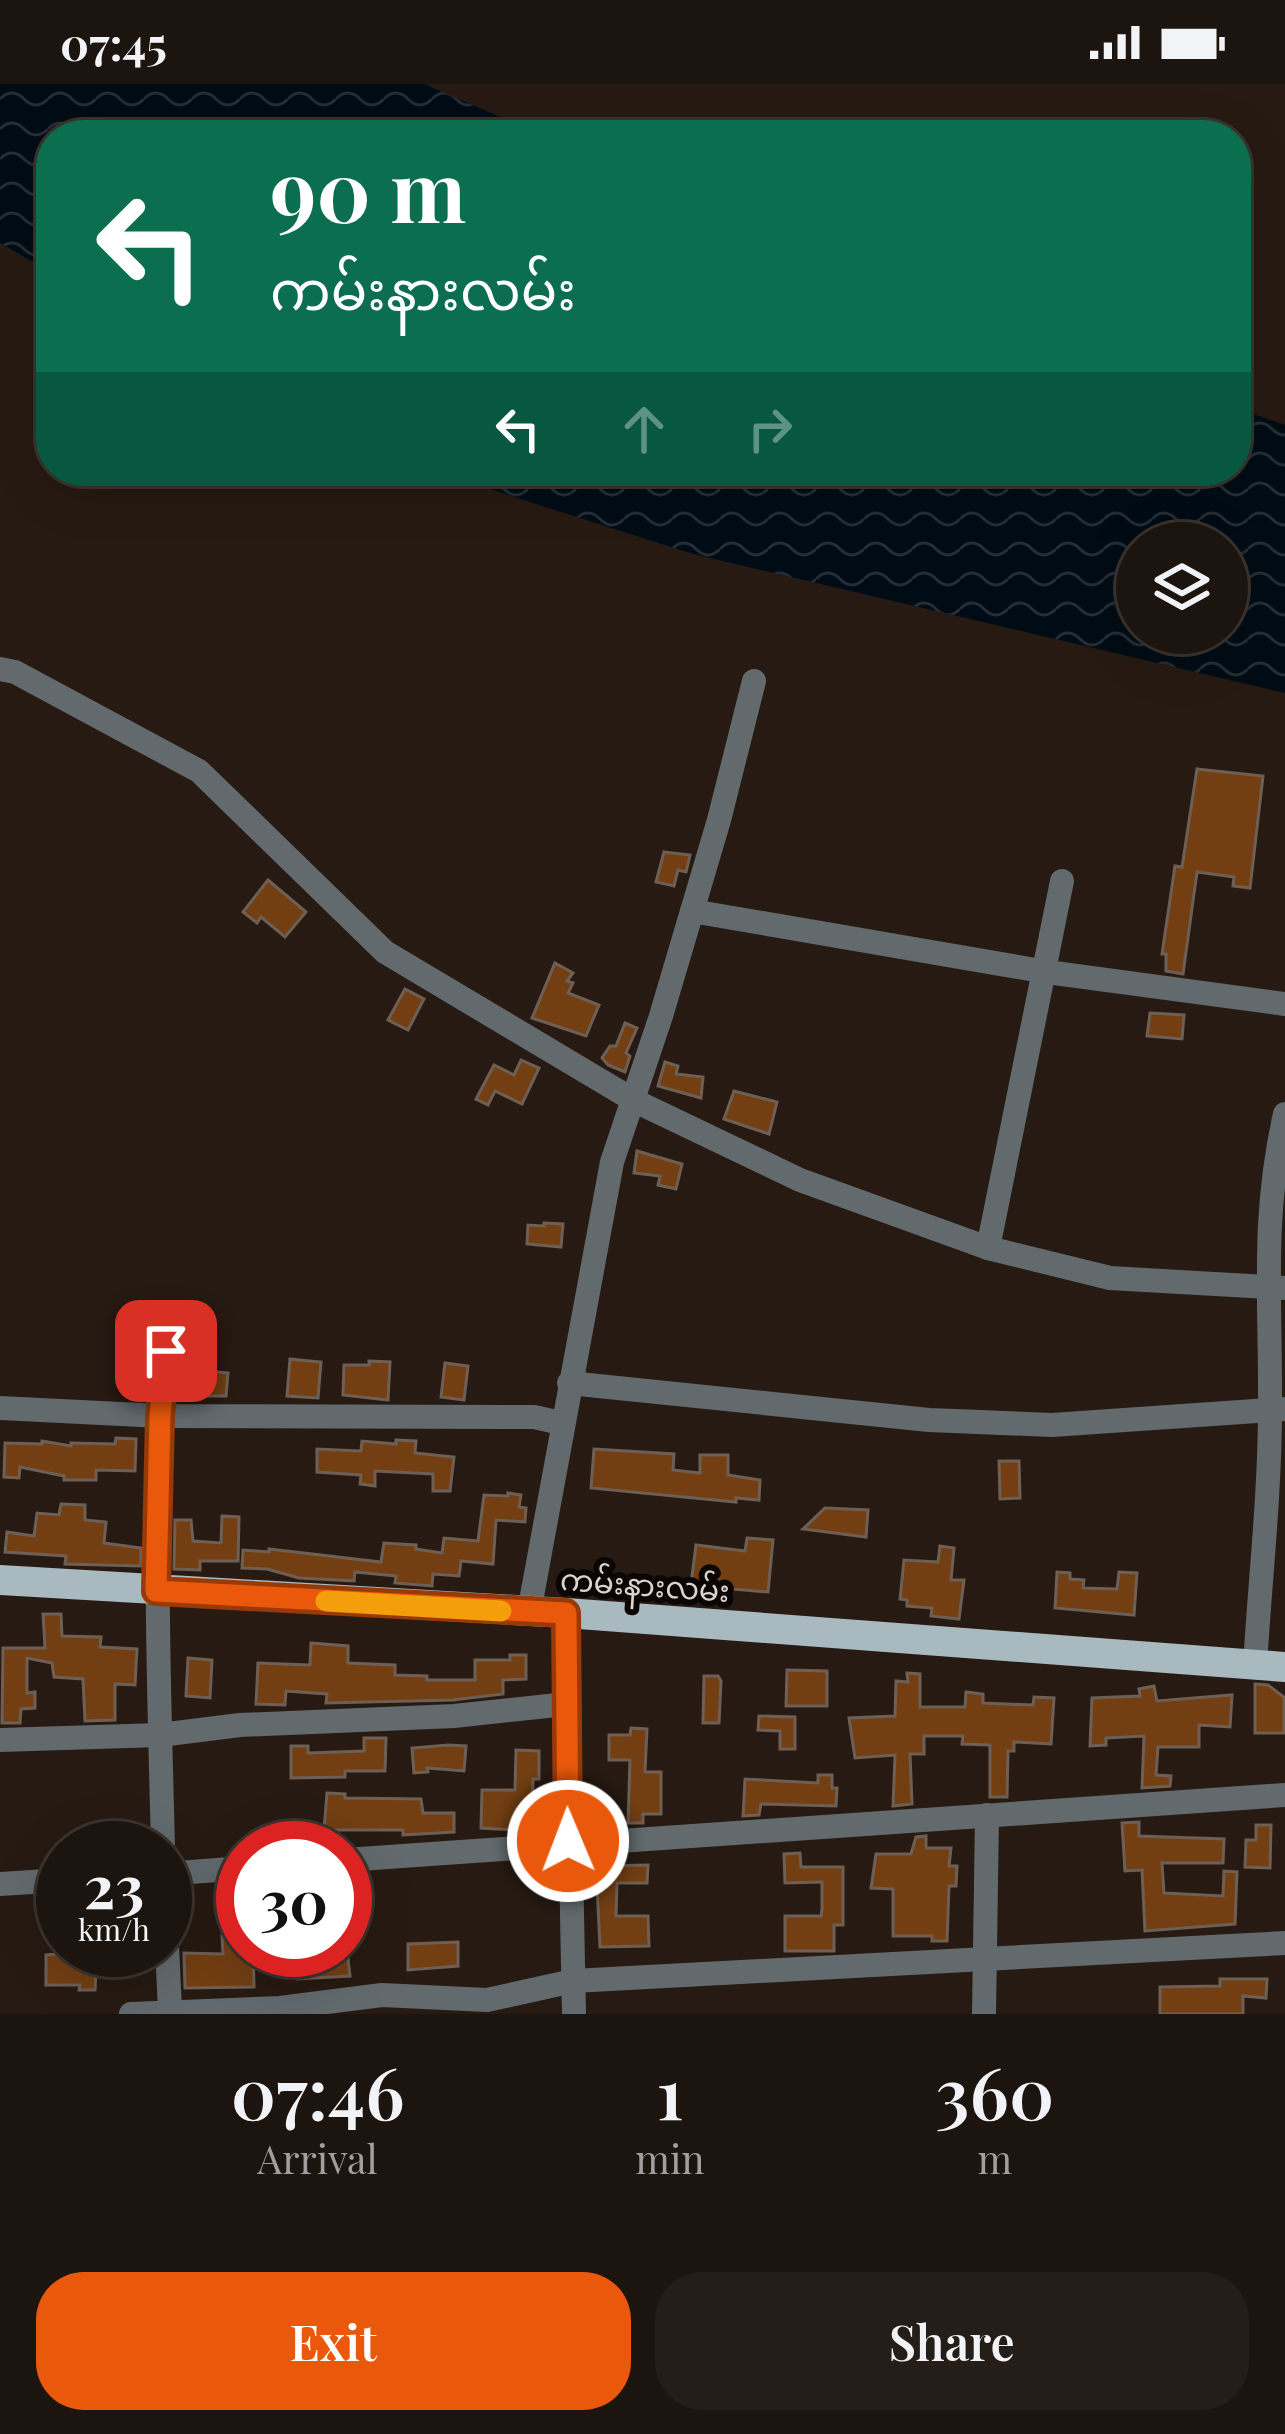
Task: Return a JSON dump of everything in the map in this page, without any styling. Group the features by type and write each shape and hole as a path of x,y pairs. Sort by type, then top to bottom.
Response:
{"main road":[{"name":"ကမ်းနားလမ်း","path":"0,1580 566,1613 1270,1666"}],"street":[{"path":"0,669 200,772 386,952 635,1101 800,1180 988,1248 1110,1278 1275,1288"},
{"path":"529,1612 612,1162 692,911 754,681"},
{"path":"988,1248 1063,881"},
{"path":"692,911 1047,972 1285,1004"},
{"path":"1270,1666 1278,1409 1271,1175 1285,1114"},
{"path":"162,1821 156,1591 166,1351"},
{"path":"569,1383 949,1421 1052,1425 1278,1409"},
{"path":"0,1408 160,1416 534,1417 561,1423"},
{"path":"566,1613 574,2014"},
{"path":"0,1740 160,1735 240,1725 454,1716 566,1704"},
{"path":"372,1857 1285,1795"},
{"path":"984,2014 987,1815"},
{"path":"0,1884 36,1882"},
{"path":"131,2014 280,2008 382,1995 488,2000 573,1981 1285,1943"},
{"path":"168,1977 170,2011"}],"water":[{"path":"0,84 424,84 507,120 36,120 36,263 0,243"},
{"path":"1251,413 1285,425 1285,693 1119,654 1248,654 1248,522 1116,522 1116,653 693,554 480,486 1251,486"}],"building":[{"path":"1197,769 1263,776 1250,888 1233,886 1234,877 1197,872 1183,974 1166,971 1166,954 1162,954"},
{"path":"664,852 690,855 686,872 678,870 674,886 656,882"},
{"path":"268,880 306,912 285,937 261,917 257,923 243,912"},
{"path":"555,963 573,973 567,981 573,983 568,993 599,1005 586,1036 532,1018"},
{"path":"405,989 424,999 408,1030 388,1020"},
{"path":"1150,1013 1184,1015 1182,1039 1147,1036"},
{"path":"625,1023 637,1028 626,1053 630,1056 625,1072 602,1058 610,1046 616,1046"},
{"path":"521,1060 539,1068 522,1104 495,1091 488,1105 476,1099 494,1065 514,1075"},
{"path":"665,1062 678,1066 676,1074 703,1077 701,1098 658,1086"},
{"path":"734,1091 777,1102 769,1134 724,1119"},
{"path":"637,1151 682,1164 676,1189 658,1185 660,1176 634,1173"},
{"path":"563,1224 561,1247 527,1244 528,1225"},
{"path":"290,1359 321,1362 318,1398 287,1396"},
{"path":"369,1361 390,1362 388,1400 343,1395 344,1365 369,1365"},
{"path":"445,1363 468,1366 464,1400 441,1397"},
{"path":"181,1368 228,1373 226,1396 179,1396"},
{"path":"116,1438 136,1439 135,1471 96,1470 96,1480 64,1480 64,1476 20,1467 19,1478 4,1477 5,1443 42,1441 71,1446 115,1444"},
{"path":"396,1440 416,1441 415,1453 454,1457 450,1491 433,1491 433,1474 375,1471 375,1486 360,1484 361,1475 317,1472 317,1449 361,1451 362,1441 396,1444"},
{"path":"594,1449 674,1454 673,1470 700,1473 700,1455 728,1455 728,1475 760,1480 759,1500 736,1498 736,1502 591,1488"},
{"path":"999,1461 1019,1461 1020,1498 1000,1499"},
{"path":"484,1495 521,1495 519,1507 526,1508 525,1522 496,1520 493,1564 461,1561 459,1576 433,1574 432,1586 395,1583 396,1576 355,1572 354,1581 242,1568 243,1550 381,1562 384,1543 442,1553 444,1538 478,1541"},
{"path":"61,1504 85,1505 85,1520 106,1522 104,1543 141,1548 141,1566 65,1564 66,1556 5,1552 7,1532 34,1536 37,1513 59,1515"},
{"path":"825,1508 868,1510 866,1537 803,1529"},
{"path":"222,1516 239,1517 238,1561 200,1561 200,1570 174,1569 175,1520 191,1520 193,1541 221,1543"},
{"path":"747,1538 773,1540 768,1592 721,1588 719,1603 689,1600 696,1545 745,1551"},
{"path":"940,1546 954,1548 951,1580 964,1580 959,1619 931,1616 932,1608 907,1606 907,1600 900,1599 904,1560 938,1562"},
{"path":"1057,1572 1084,1580 1083,1588 1117,1589 1119,1572 1137,1573 1134,1615 1055,1608"},
{"path":"43,1614 61,1614 62,1636 101,1637 100,1647 137,1649 135,1685 115,1684 115,1720 85,1721 83,1679 54,1677 52,1663 27,1658 27,1693 35,1692 35,1708 21,1709 20,1723 2,1723 3,1648 45,1648"},
{"path":"311,1643 348,1646 348,1663 395,1665 395,1675 427,1676 427,1680 475,1680 475,1660 526,1655 526,1679 503,1680 503,1694 453,1700 326,1703 327,1694 286,1691 285,1705 256,1704 258,1663 310,1665"},
{"path":"188,1658 212,1660 210,1698 186,1696"},
{"path":"787,1670 827,1671 827,1706 786,1706"},
{"path":"907,1673 920,1674 920,1707 965,1707 966,1692 983,1694 983,1703 1033,1705 1034,1697 1054,1698 1051,1744 1014,1742 1014,1751 1008,1751 1007,1797 990,1797 990,1745 962,1744 963,1736 924,1736 924,1754 910,1754 912,1804 893,1806 895,1755 855,1758 849,1718 895,1716 896,1681 908,1682"},
{"path":"704,1676 718,1676 721,1681 719,1723 703,1723"},
{"path":"1255,1684 1268,1685 1284,1697 1284,1733 1255,1733"},
{"path":"1154,1686 1157,1701 1232,1695 1230,1727 1199,1725 1199,1747 1158,1747 1156,1775 1171,1776 1170,1786 1142,1788 1144,1736 1106,1738 1106,1745 1090,1746 1092,1698 1140,1696 1139,1689"},
{"path":"759,1716 795,1717 795,1749 780,1749 780,1731 758,1730"},
{"path":"631,1728 647,1729 645,1772 661,1772 661,1814 643,1814 643,1823 628,1823 630,1760 609,1760 609,1735 630,1735"},
{"path":"364,1738 386,1738 385,1771 291,1778 291,1746 308,1746 308,1753 364,1751"},
{"path":"466,1746 464,1771 427,1768 428,1772 414,1773 412,1748"},
{"path":"516,1750 539,1751 532,1831 481,1828 482,1790 515,1790"},
{"path":"818,1775 832,1775 836,1806 761,1804 759,1815 743,1816 745,1779 818,1783"},
{"path":"327,1793 345,1794 345,1798 421,1799 423,1813 454,1813 454,1832 403,1835 403,1830 372,1830 372,1821 325,1821"},
{"path":"1139,1822 1139,1836 1224,1839 1223,1863 1162,1863 1164,1893 1223,1896 1224,1871 1237,1872 1235,1924 1145,1931 1142,1870 1125,1871 1122,1823"},
{"path":"1256,1825 1271,1825 1270,1868 1245,1867 1246,1840 1256,1840"},
{"path":"926,1836 926,1848 951,1848 949,1866 957,1866 956,1886 949,1886 947,1941 893,1936 893,1889 871,1888 876,1854 911,1854 916,1837"},
{"path":"800,1853 801,1867 843,1867 843,1925 834,1925 834,1951 785,1951 785,1916 821,1916 822,1882 785,1883 784,1854"},
{"path":"648,1865 647,1883 617,1883 616,1916 648,1916 649,1946 600,1947 596,1866"},
{"path":"458,1942 458,1966 408,1970 408,1944"},
{"path":"192,1953 216,1954 216,1977 254,1977 254,1987 185,1988 185,1977 192,1977"},
{"path":"46,1977 96,1977 95,1990 46,1985"},
{"path":"1220,1979 1267,1979 1266,1998 1243,1996 1243,2014 1160,2014 1160,1987 1220,1986"}],"slow traffic":[{"path":"326,1601 501,1611"}],"route":[{"path":"166,1351 156,1591 566,1613 568,1841"}]}
